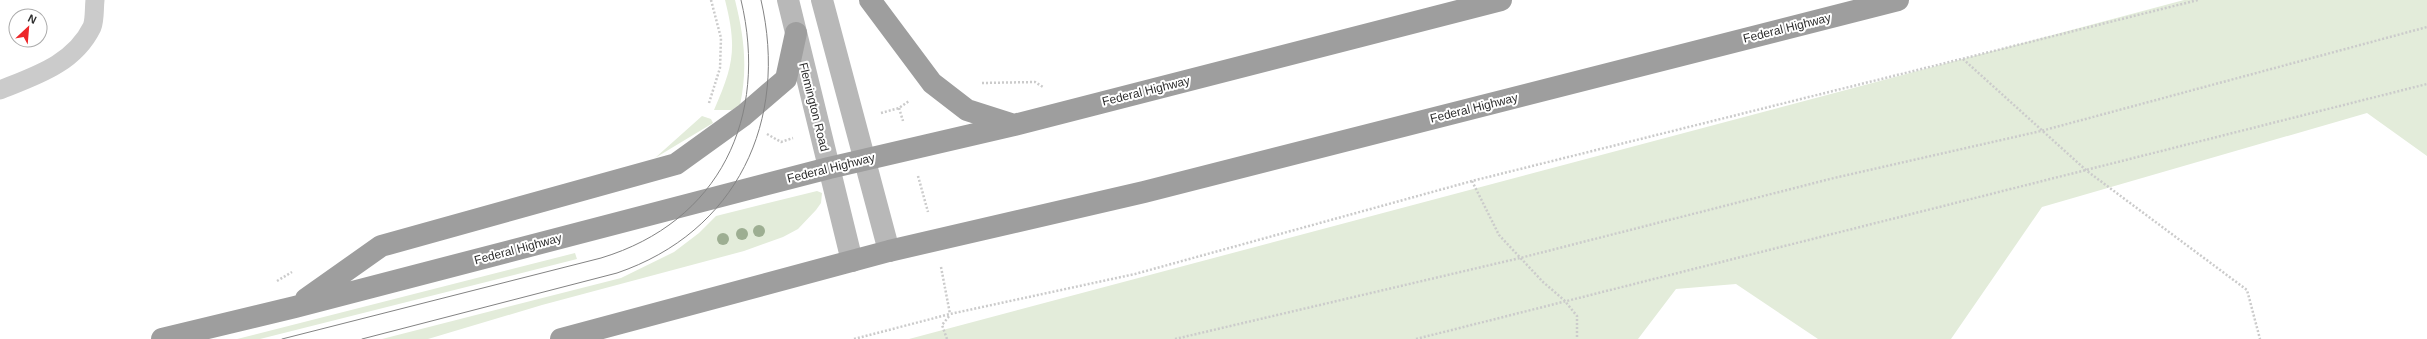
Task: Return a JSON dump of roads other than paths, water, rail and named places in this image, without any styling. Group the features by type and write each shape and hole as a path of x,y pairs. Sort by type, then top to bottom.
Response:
{"highway":[{"path":"870,0 932,83 967,110 1014,125"},
{"name":"Federal Highway","path":"162,339 295,307 829,168 1014,125 1501,0"},
{"name":"Federal Highway","path":"561,339 889,250 1144,192 1898,0"},
{"path":"295,307 381,246 676,164 744,115 786,79 796,33"}],"main road":[{"name":"Flemington Road","path":"788,0 852,261"},
{"path":"822,0 889,250"}],"lane":[{"path":"0,90 34,77 63,62 78,48 92,26 95,0"}],"tram line":[{"path":"282,339 601,258 642,241 677,219 705,191 726,159 740,124 748,85 748,43 741,0"},
{"path":"362,339 617,273 659,254 694,230 723,201 744,166 759,129 767,88 768,45 761,0"}]}
